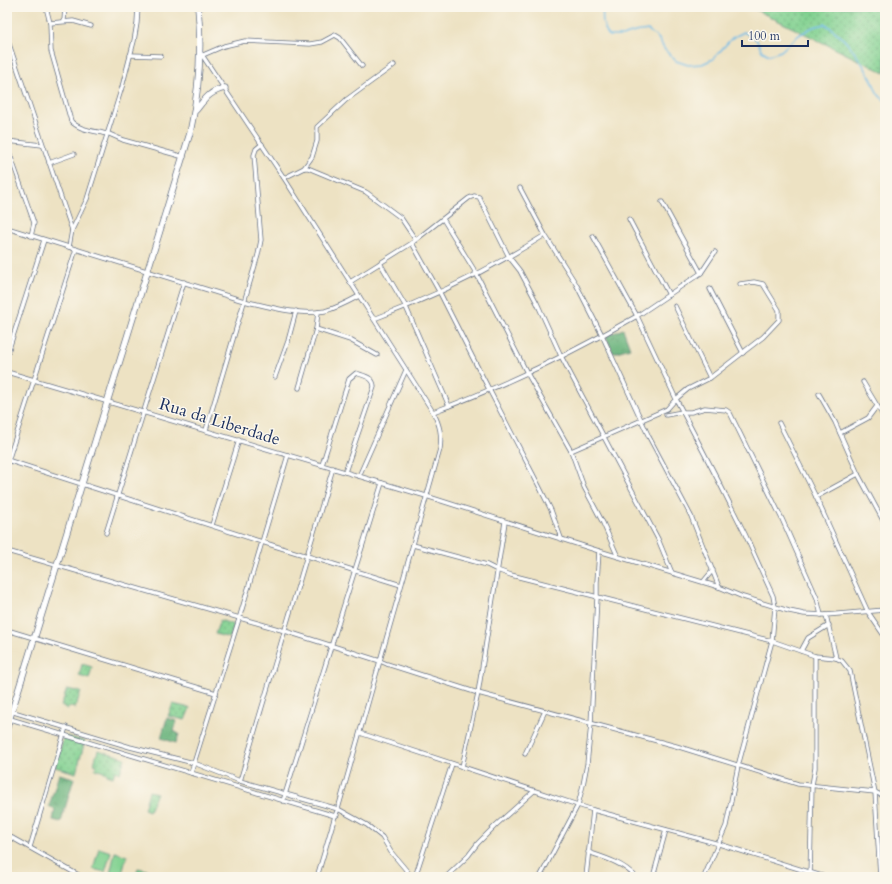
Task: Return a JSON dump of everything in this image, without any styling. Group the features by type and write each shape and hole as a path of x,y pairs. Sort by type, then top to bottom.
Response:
{"main road":[{"path":"7,727 9,711 57,566 81,484 108,401 109,393 184,157 195,110 201,53 198,7"},
{"path":"195,110 210,93 225,88"}],"street":[{"path":"46,7 50,23 51,51 71,121 79,127 184,157"},
{"path":"64,21 65,7"},
{"path":"69,247 72,230 87,199 122,87 137,23 138,7"},
{"path":"50,23 73,21 91,26"},
{"path":"317,877 335,816 340,811 360,733 440,449 440,426 433,412 284,178 201,53 245,41 310,44 322,42 335,35 340,38 362,66"},
{"path":"7,38 72,230"},
{"path":"130,55 161,56"},
{"path":"284,178 304,168 312,157 317,141 318,127 346,100 394,65"},
{"path":"7,141 42,145"},
{"path":"206,430 258,255 261,240 254,155 256,149 262,144"},
{"path":"7,146 34,223 31,236"},
{"path":"49,163 74,154"},
{"path":"304,168 308,168 366,192 401,218 415,239"},
{"path":"520,188 544,235 576,284 602,335 664,466 691,516 719,587"},
{"path":"350,282 412,243 415,239 469,198 479,196 509,257 520,271 537,303 561,356 658,539 672,573"},
{"path":"662,202 701,273"},
{"path":"443,219 476,274 527,374 571,451 584,487 603,523 618,557"},
{"path":"629,219 669,295"},
{"path":"7,228 244,301 296,311 318,312 342,306 359,296"},
{"path":"374,319 440,293 509,257 544,235"},
{"path":"593,236 637,316 682,412 720,484 773,596 775,607 772,641 738,766 726,826 704,877"},
{"path":"7,355 44,240"},
{"path":"412,243 440,293 490,390 551,510 562,538"},
{"path":"76,250 7,462 118,495 401,585"},
{"path":"433,412 527,374 637,316 701,273 715,252"},
{"path":"380,263 406,307 450,406"},
{"path":"106,533 184,282"},
{"path":"571,451 667,409 688,389 710,378 763,337 778,320 780,316 779,310 763,284 754,282 740,284"},
{"path":"710,289 743,353"},
{"path":"675,306 710,378"},
{"path":"275,377 288,341 296,311"},
{"path":"299,388 316,329 318,312"},
{"path":"316,329 350,340 377,355"},
{"path":"359,476 406,370"},
{"name":"Rua da Liberdade","path":"7,372 426,496 505,522 562,538 618,557 719,587 743,597 775,607 804,614 826,615 885,610"},
{"path":"322,465 349,379 356,373 371,379 374,383 374,387 345,472"},
{"path":"863,382 885,419"},
{"path":"819,394 835,422 858,474 885,524"},
{"path":"840,433 868,418 877,406"},
{"path":"666,415 691,412 705,408 726,410 730,413 782,519 817,598 821,614"},
{"path":"779,423 816,497 868,612 885,637"},
{"path":"212,525 239,440"},
{"path":"191,773 288,455"},
{"path":"240,781 333,468"},
{"path":"816,497 858,474"},
{"path":"283,801 382,483"},
{"path":"462,768 478,693 505,522"},
{"path":"413,545 487,565 497,570 597,597 772,641 815,656 836,658 842,661 850,671 875,792 880,877"},
{"path":"7,551 285,631 478,693 676,746 798,784 875,792 885,797"},
{"path":"540,877 578,805 587,764 591,724 599,551"},
{"path":"703,582 713,570"},
{"path":"826,615 836,658"},
{"path":"801,651 808,638 828,625"},
{"path":"7,630 216,693"},
{"path":"811,875 812,785 815,768 815,656"},
{"path":"9,711 130,747 194,763 240,781 340,811 367,825 382,837 391,852 412,877"},
{"path":"525,754 545,711"},
{"path":"8,719 63,734 335,816"},
{"path":"30,847 66,727"},
{"path":"360,733 462,768 593,810 719,844 811,875 825,877"},
{"path":"415,877 452,764"},
{"path":"446,877 468,856 496,825 534,791"},
{"path":"586,877 593,810"},
{"path":"652,877 666,830"},
{"path":"7,835 82,877"},
{"path":"588,852 624,866 636,877"}],"green space":[{"path":"750,7 885,7 885,73"},
{"path":"623,329 630,348 613,353 606,336"},
{"path":"220,620 234,625 230,638 215,634"},
{"path":"82,664 92,667 89,679 79,676"},
{"path":"67,689 81,692 75,708 70,707 68,709 61,706"},
{"path":"173,704 190,708 185,720 168,716"},
{"path":"167,718 177,721 174,731 179,734 176,743 161,738"},
{"path":"64,736 85,741 76,773 55,767"},
{"path":"98,750 125,758 120,773 115,771 113,777 107,775 107,773 95,769 97,765 94,764"},
{"path":"59,774 74,778 61,822 53,820 55,810 49,806"},
{"path":"149,791 157,793 149,811 144,809"},
{"path":"99,848 111,852 105,872 93,869"},
{"path":"115,852 127,856 121,877 110,874"},
{"path":"138,868 151,871 149,877 136,877"}],"waterway":[{"path":"603,7 603,22 609,36 622,36 648,30 658,38 665,50 676,61 688,65 702,64 713,59 732,38 744,32 756,39 762,51 769,55 781,51 799,35 813,27 825,24 840,35 852,49 863,64 878,94 885,100"}]}
